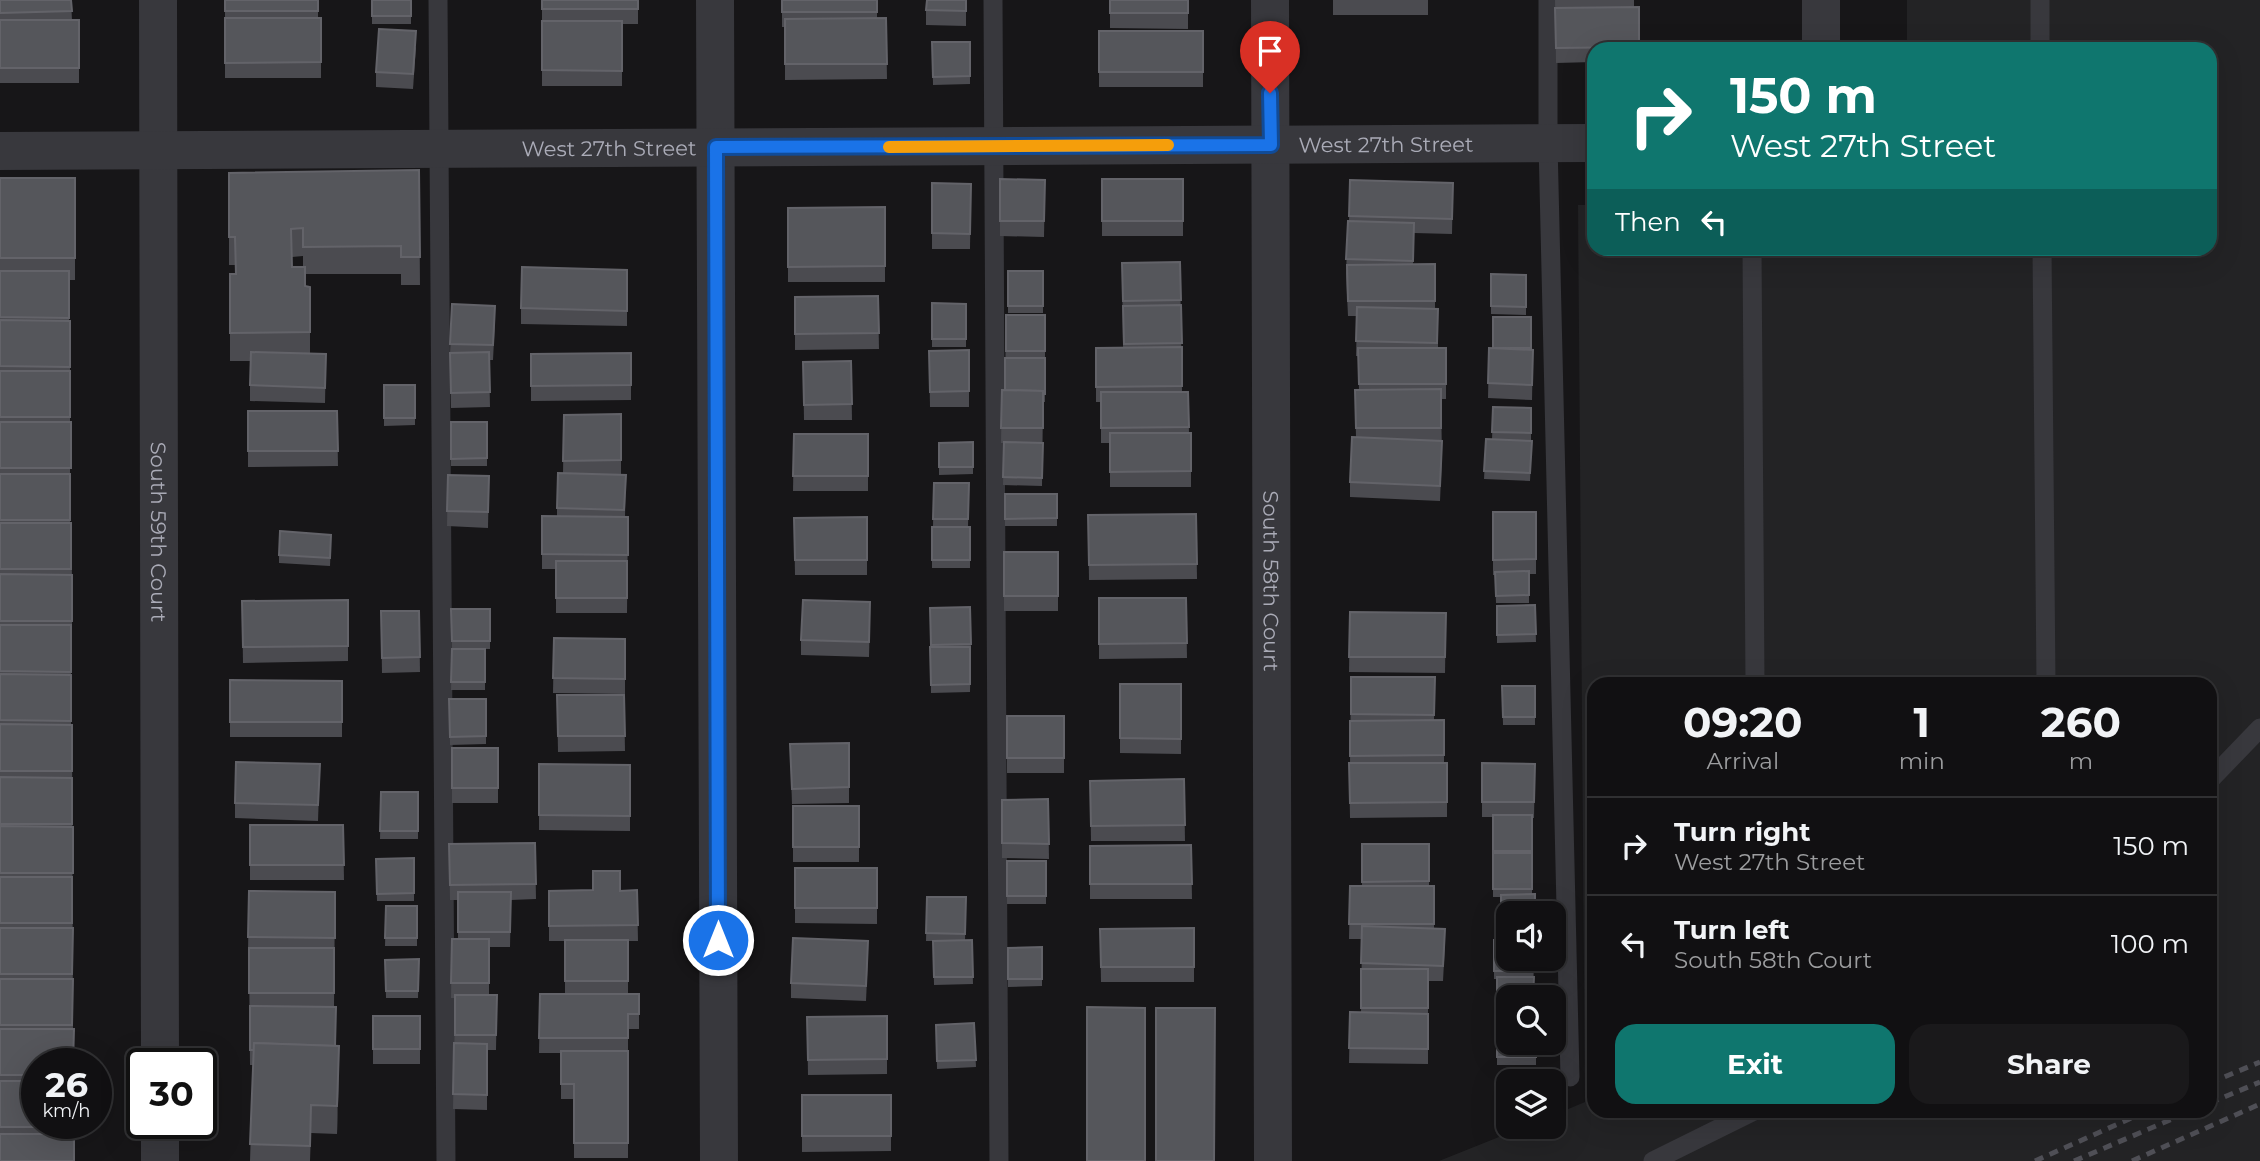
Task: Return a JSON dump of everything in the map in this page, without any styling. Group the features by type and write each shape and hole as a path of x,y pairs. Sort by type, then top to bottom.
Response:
{"street":[{"name":"South 59th Court","path":"158,0 160,1048"},
{"path":"715,0 719,1161"},
{"name":"South 58th Court","path":"1270,0 1273,1161"},
{"path":"1821,0 1821,42"},
{"name":"West 27th Street","path":"0,151 1587,143"},
{"path":"160,1139 160,1161"}],"lane":[{"path":"438,0 446,1161"},
{"path":"993,0 999,1161"},
{"path":"1548,0 1548,143 1570,1077"},
{"path":"2040,0 2040,42"},
{"path":"1752,256 1755,677"},
{"path":"2042,256 2046,677"},
{"path":"2217,773 2260,728"},
{"path":"1653,1161 1740,1118"}],"shaded area":[{"path":"1907,0 2260,0 2260,1161 1439,1161 1496,1138 1566,1139 1566,1110 1585,1102 1578,205 1587,205 1587,256 2217,256 2217,42 1907,42"}],"building":[{"path":"0,0 71,0 72,11 0,13"},
{"path":"225,0 318,0 318,11 225,11"},
{"path":"372,0 411,0 411,16 372,16"},
{"path":"542,0 638,0 638,9 542,9"},
{"path":"782,0 877,0 877,12 782,12"},
{"path":"927,0 966,0 966,11 926,10"},
{"path":"1110,0 1188,0 1188,13 1110,13"},
{"path":"1639,7 1639,42 1587,42 1587,48 1556,48 1555,8"},
{"path":"225,18 321,18 321,62 225,63"},
{"path":"886,18 887,64 785,64 785,19"},
{"path":"0,20 79,20 79,68 0,68"},
{"path":"542,21 622,21 622,71 542,70"},
{"path":"379,29 416,31 413,74 376,72"},
{"path":"1099,31 1203,31 1203,72 1099,72"},
{"path":"932,42 970,42 970,76 933,77"},
{"path":"419,170 420,257 401,257 401,246 303,247 303,228 291,229 292,267 305,267 305,286 310,287 310,332 230,333 230,274 236,274 235,237 229,237 229,173"},
{"path":"0,178 75,178 75,258 0,258"},
{"path":"1000,179 1045,180 1044,221 1000,221"},
{"path":"1102,179 1183,179 1183,221 1102,221"},
{"path":"1350,180 1453,183 1452,219 1349,216"},
{"path":"932,183 971,184 970,234 932,233"},
{"path":"885,207 885,266 788,267 788,208"},
{"path":"1348,221 1414,223 1413,261 1346,259"},
{"path":"1180,262 1181,300 1123,301 1122,263"},
{"path":"1435,264 1435,301 1348,301 1347,265"},
{"path":"522,267 627,270 627,311 521,308"},
{"path":"0,271 69,271 69,318 0,317"},
{"path":"1008,271 1043,271 1043,306 1008,306"},
{"path":"1491,274 1526,275 1526,307 1491,306"},
{"path":"878,296 879,333 795,334 795,297"},
{"path":"932,303 966,304 966,339 932,339"},
{"path":"452,304 495,306 493,345 450,344"},
{"path":"1181,305 1182,343 1124,344 1123,306"},
{"path":"1357,307 1438,309 1437,343 1356,341"},
{"path":"1006,315 1045,315 1045,351 1006,351"},
{"path":"1493,317 1531,317 1531,348 1493,348"},
{"path":"0,320 70,321 70,367 0,366"},
{"path":"1182,347 1182,386 1096,387 1096,348"},
{"path":"1358,348 1446,348 1446,384 1359,384"},
{"path":"1489,348 1533,350 1532,385 1488,383"},
{"path":"969,350 969,391 930,392 929,351"},
{"path":"251,352 326,354 325,388 250,385"},
{"path":"489,352 490,392 451,393 450,353"},
{"path":"631,353 631,385 531,386 531,354"},
{"path":"1005,358 1045,358 1045,394 1043,391 1005,390"},
{"path":"851,361 852,404 804,405 803,362"},
{"path":"0,371 70,371 70,417 0,417"},
{"path":"384,385 415,385 415,418 384,418"},
{"path":"1441,389 1441,428 1356,428 1355,390"},
{"path":"1002,390 1043,391 1043,428 1001,428"},
{"path":"1101,392 1188,392 1189,427 1101,428"},
{"path":"1493,407 1531,408 1531,433 1492,432"},
{"path":"248,411 337,411 338,451 248,451"},
{"path":"621,414 621,460 563,461 564,415"},
{"path":"0,422 71,422 71,468 0,468"},
{"path":"451,422 487,422 487,458 451,459"},
{"path":"1110,433 1191,433 1191,471 1110,472"},
{"path":"794,434 868,434 868,476 793,476"},
{"path":"1352,437 1442,441 1440,486 1350,482"},
{"path":"1486,439 1532,441 1530,473 1484,471"},
{"path":"973,442 973,467 939,467 939,443"},
{"path":"1004,442 1043,443 1042,478 1003,477"},
{"path":"558,473 626,475 624,510 557,508"},
{"path":"0,474 70,474 70,520 0,520"},
{"path":"448,475 489,476 488,512 447,511"},
{"path":"934,483 969,483 968,519 933,519"},
{"path":"1005,494 1057,494 1057,518 1005,519"},
{"path":"1493,512 1536,512 1536,559 1493,560"},
{"path":"1196,514 1197,564 1089,565 1088,515"},
{"path":"542,516 628,517 628,555 542,554"},
{"path":"867,517 867,560 795,560 794,518"},
{"path":"0,523 71,523 71,569 0,569"},
{"path":"932,527 970,527 970,560 932,560"},
{"path":"280,531 331,535 330,558 279,555"},
{"path":"1004,552 1058,552 1058,596 1004,596"},
{"path":"556,561 627,561 627,598 556,598"},
{"path":"1529,571 1529,595 1496,596 1495,572"},
{"path":"0,574 72,575 72,621 0,621"},
{"path":"1099,598 1186,598 1187,643 1099,644"},
{"path":"348,600 348,646 243,647 242,601"},
{"path":"803,600 870,602 869,642 801,640"},
{"path":"1535,605 1536,634 1497,635 1497,606"},
{"path":"970,607 971,644 931,645 930,608"},
{"path":"451,609 490,609 490,641 452,641"},
{"path":"381,611 419,611 420,657 382,658"},
{"path":"1350,612 1446,613 1445,657 1349,657"},
{"path":"0,625 71,625 71,672 0,671"},
{"path":"554,638 625,639 625,679 553,678"},
{"path":"930,647 970,647 970,684 931,685"},
{"path":"452,649 485,649 485,682 451,682"},
{"path":"0,674 71,675 71,721 0,720"},
{"path":"1351,677 1435,677 1434,715 1351,714"},
{"path":"230,680 342,681 342,722 230,722"},
{"path":"1120,684 1181,684 1181,739 1120,738"},
{"path":"1502,686 1535,686 1535,717 1503,717"},
{"path":"557,695 624,695 625,736 558,736"},
{"path":"449,699 486,699 486,736 450,737"},
{"path":"1007,716 1064,716 1064,758 1007,758"},
{"path":"1444,720 1444,755 1350,756 1350,721"},
{"path":"0,724 72,725 72,771 0,771"},
{"path":"849,743 849,787 792,789 790,744"},
{"path":"452,748 498,748 498,788 452,788"},
{"path":"236,762 320,764 318,805 235,803"},
{"path":"1349,763 1447,763 1447,802 1350,803"},
{"path":"1482,763 1535,764 1534,802 1482,802"},
{"path":"539,764 630,765 630,816 539,815"},
{"path":"0,777 72,778 72,824 0,824"},
{"path":"1184,779 1185,825 1091,826 1090,781"},
{"path":"381,792 418,792 418,831 380,831"},
{"path":"1048,799 1049,844 1002,843 1002,800"},
{"path":"793,806 859,806 859,847 793,847"},
{"path":"1493,815 1532,815 1532,851 1493,851"},
{"path":"250,825 343,825 344,865 250,865"},
{"path":"0,826 73,827 73,873 0,873"},
{"path":"535,843 536,884 450,885 449,844"},
{"path":"1362,844 1429,844 1429,881 1362,882"},
{"path":"1191,845 1192,884 1090,884 1090,846"},
{"path":"1493,853 1532,853 1532,889 1493,889"},
{"path":"414,858 414,893 377,894 376,859"},
{"path":"1007,861 1046,861 1046,896 1007,896"},
{"path":"795,868 877,868 877,908 795,908"},
{"path":"593,871 620,871 620,891 637,890 638,925 549,926 549,891 593,890"},
{"path":"0,877 72,877 72,923 0,923"},
{"path":"1350,886 1434,886 1434,924 1349,924"},
{"path":"249,891 335,892 335,938 248,937"},
{"path":"458,892 511,892 510,932 458,932"},
{"path":"1535,894 1535,901 1501,901 1501,895"},
{"path":"927,897 966,897 965,934 926,933"},
{"path":"386,906 417,906 417,938 385,938"},
{"path":"1362,926 1445,929 1443,966 1361,963"},
{"path":"0,928 73,928 72,974 0,974"},
{"path":"1194,928 1194,967 1101,967 1100,929"},
{"path":"793,938 868,941 866,986 791,983"},
{"path":"452,939 489,939 489,983 451,983"},
{"path":"565,940 628,940 628,981 565,981"},
{"path":"972,940 973,977 934,977 933,941"},
{"path":"1494,940 1496,940 1496,971"},
{"path":"1042,947 1042,979 1008,979 1008,948"},
{"path":"249,948 334,948 334,993 249,993"},
{"path":"419,959 418,991 386,991 385,960"},
{"path":"1361,969 1428,969 1428,1008 1361,1008"},
{"path":"1497,977 1534,977 1534,985 1497,985"},
{"path":"0,979 73,979 72,1025 0,1025"},
{"path":"540,994 639,994 639,1014 628,1014 628,1038 539,1038"},
{"path":"455,995 497,995 496,1035 455,1035"},
{"path":"250,1006 336,1007 335,1046 254,1043 254,1050 250,1050"},
{"path":"1087,1007 1145,1008 1145,1161 1087,1161"},
{"path":"1156,1008 1215,1008 1214,1161 1156,1161"},
{"path":"1350,1012 1428,1014 1428,1049 1349,1048"},
{"path":"373,1016 420,1016 420,1049 373,1049"},
{"path":"887,1016 887,1059 808,1060 807,1017"},
{"path":"974,1023 976,1060 937,1061 936,1025"},
{"path":"0,1029 74,1029 73,1048 21,1048 21,1075 0,1075"},
{"path":"254,1043 339,1046 337,1106 311,1105 310,1146 250,1144"},
{"path":"454,1043 487,1044 487,1095 453,1094"},
{"path":"561,1051 628,1051 628,1143 574,1143 574,1084 561,1084"},
{"path":"1497,1055 1536,1055 1536,1057"},
{"path":"0,1081 21,1081 21,1127 0,1127"},
{"path":"802,1095 891,1095 891,1136 802,1136"},
{"path":"0,1134 21,1134 21,1139 74,1139 74,1161 0,1161"}],"railway":[{"path":"2217,1080 2260,1062"},
{"path":"2217,1100 2260,1082"},
{"path":"2132,1161 2260,1104"},
{"path":"2035,1161 2131,1118"},
{"path":"2074,1161 2175,1118"}],"slow traffic":[{"path":"889,147 1168,145"}],"route":[{"path":"718,940 716,147 1271,145 1270,93"}]}
